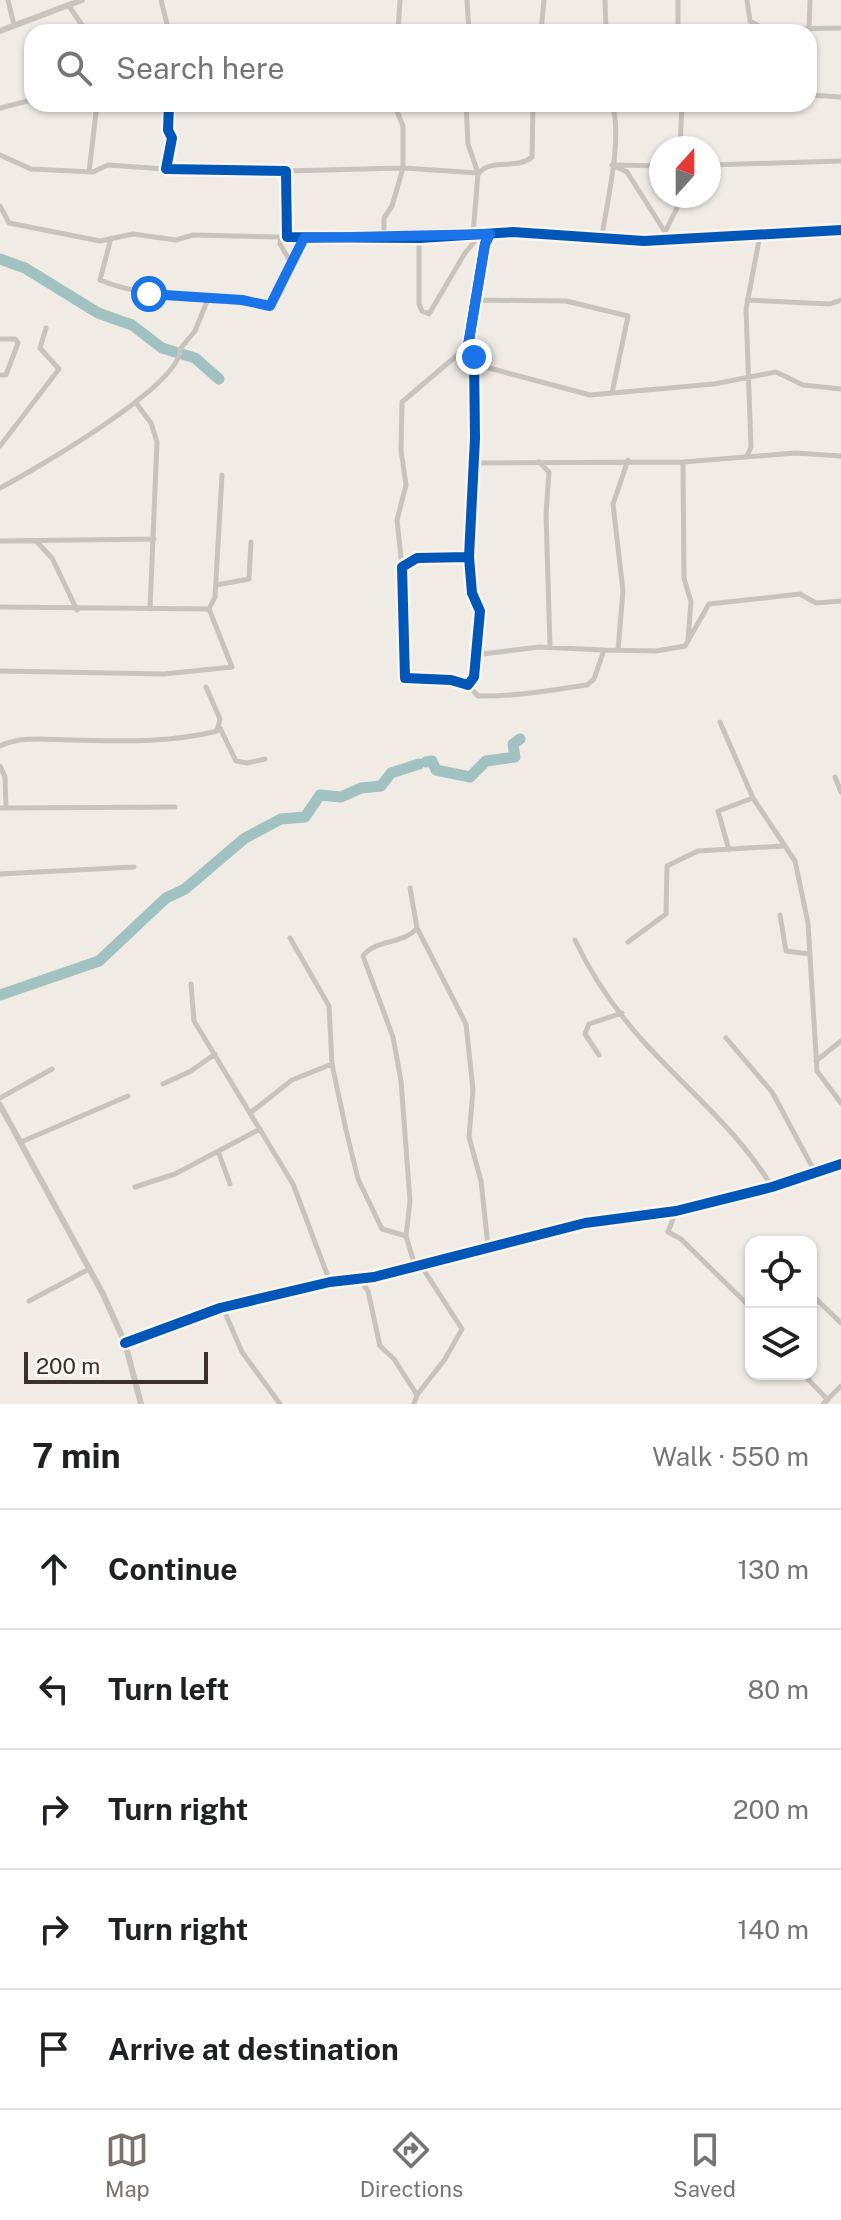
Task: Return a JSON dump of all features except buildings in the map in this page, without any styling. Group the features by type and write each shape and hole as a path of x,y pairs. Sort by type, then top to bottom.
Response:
{"street":[{"path":"8,0 14,25"},
{"path":"0,31 82,0"},
{"path":"161,0 167,24"},
{"path":"398,24 400,0"},
{"path":"467,0 468,24"},
{"path":"542,24 544,0"},
{"path":"605,0 606,24"},
{"path":"678,0 678,24"},
{"path":"747,0 750,21 756,24"},
{"path":"809,24 810,0"},
{"path":"68,5 81,24"},
{"path":"817,28 841,28"},
{"path":"817,96 841,97"},
{"path":"0,108 24,102"},
{"path":"89,172 96,112"},
{"path":"166,169 172,138 168,130 169,112"},
{"path":"384,235 384,218 392,206 403,168 403,126 397,112"},
{"path":"420,238 417,247 421,282 419,304 422,311 429,314 477,235 478,173 468,144 466,112"},
{"path":"0,155 31,169 89,172 108,165 286,171 403,168 478,173 487,165 521,163 532,157 533,112"},
{"path":"602,236 612,165 614,112"},
{"path":"681,136 682,112"},
{"path":"721,165 841,161"},
{"path":"612,165 649,166"},
{"path":"612,165 627,172 669,238"},
{"path":"286,171 284,237 280,244 290,261"},
{"path":"0,206 9,223 100,241 133,234 176,240 193,235 304,238 384,235 420,238 490,234 602,236 644,241 841,230"},
{"path":"665,232 677,208"},
{"path":"468,685 474,677 480,611 472,593 469,557 474,463 474,364 468,346 490,234"},
{"path":"747,456 751,447 747,300 760,235"},
{"path":"111,238 100,280 149,294 270,306 304,238"},
{"path":"0,488 136,403 171,373 180,358 180,349 195,331 208,299"},
{"path":"476,300 566,301 628,316 612,393"},
{"path":"747,300 830,304 841,300"},
{"path":"0,446 59,369 40,348 46,328"},
{"path":"0,339 15,339 18,343 14,362 6,375 0,375"},
{"path":"468,346 402,402 401,450 406,485 397,520 402,567 405,678 451,680 468,685 478,696 519,696 587,685 594,679 604,650"},
{"path":"474,364 590,395 748,378 776,372 803,385 841,389"},
{"path":"136,403 151,423 157,442 150,609"},
{"path":"751,447 761,456"},
{"path":"474,463 683,462 747,456 841,456"},
{"path":"618,650 623,591 613,504 628,460"},
{"path":"538,461 549,472"},
{"path":"550,647 546,514 549,472 557,462"},
{"path":"683,462 684,578 691,602 688,641"},
{"path":"0,671 164,674 232,667 209,609 216,585 222,475"},
{"path":"0,541 154,539"},
{"path":"35,540 52,558 77,610"},
{"path":"216,585 249,579 251,542"},
{"path":"402,567 417,558 469,557"},
{"path":"475,655 550,647 675,649 688,641 709,604 800,594 816,603 841,601"},
{"path":"0,607 209,609"},
{"path":"206,687 220,719 220,728 236,761 247,763 265,759"},
{"path":"720,722 753,798 795,861 801,883 810,954 816,1061 823,1082 841,1103"},
{"path":"0,746 22,740 120,741 196,736 220,728"},
{"path":"0,766 5,777 3,808 175,807"},
{"path":"835,777 841,792"},
{"path":"729,850 718,811 753,798"},
{"path":"628,942 666,914 667,866 698,851 783,846"},
{"path":"0,874 65,867 134,867"},
{"path":"410,888 417,928 466,1024 473,1090 469,1137 481,1181 488,1246"},
{"path":"780,915 786,951 810,954"},
{"path":"414,1404 462,1329 418,1265 406,1236 410,1201 401,1081 393,1037 363,956 372,948 406,938 417,928"},
{"path":"290,938 329,1006 332,1064 358,1179 375,1220 382,1229 406,1236"},
{"path":"575,940 595,981 643,1041 712,1109 750,1152 772,1187"},
{"path":"191,984 194,1021 293,1184 330,1282"},
{"path":"599,1055 585,1034 586,1028 589,1024 622,1013"},
{"path":"726,1038 772,1092 815,1172"},
{"path":"816,1061 841,1041"},
{"path":"163,1084 200,1066 215,1054"},
{"path":"250,1113 292,1080 332,1064"},
{"path":"0,1098 52,1069"},
{"path":"21,1142 128,1096"},
{"path":"0,1105 89,1269 125,1343 141,1404"},
{"path":"135,1187 175,1174 260,1129"},
{"path":"218,1151 230,1184"},
{"path":"125,1343 223,1308 330,1282 360,1279 585,1223 676,1211 772,1187 841,1164"},
{"path":"676,1211 668,1232 681,1239 745,1302"},
{"path":"29,1301 89,1269"},
{"path":"360,1279 368,1291 380,1346 394,1359 417,1395"},
{"path":"817,1300 841,1323"},
{"path":"223,1308 242,1352 280,1404"},
{"path":"808,1380 826,1402 841,1386"}],"waterway":[{"path":"0,259 25,268 98,313 132,325 162,348 195,358 219,379"},
{"path":"426,762 432,761 436,770 470,777 486,761 515,757 513,744 520,739"},
{"path":"0,995 99,961 166,898 185,889 245,838 281,819 305,817 320,795 341,797 361,788 381,786 391,773 419,764"}],"cycle path":[{"path":"169,112 168,130 172,138 166,169 286,171 287,237 420,238 513,232 644,241 841,230"},
{"path":"469,557 417,558 402,567 405,678 451,680 468,685 474,677 480,611 472,593 469,557 475,438 474,357 468,346 485,244 490,234"},
{"path":"125,1343 220,1308 330,1282 374,1277 585,1223 676,1211 772,1187 841,1164"}],"route":[{"path":"149,294 242,300 270,306 304,238 384,235 420,238 490,234 485,244 468,346 474,357"}]}
